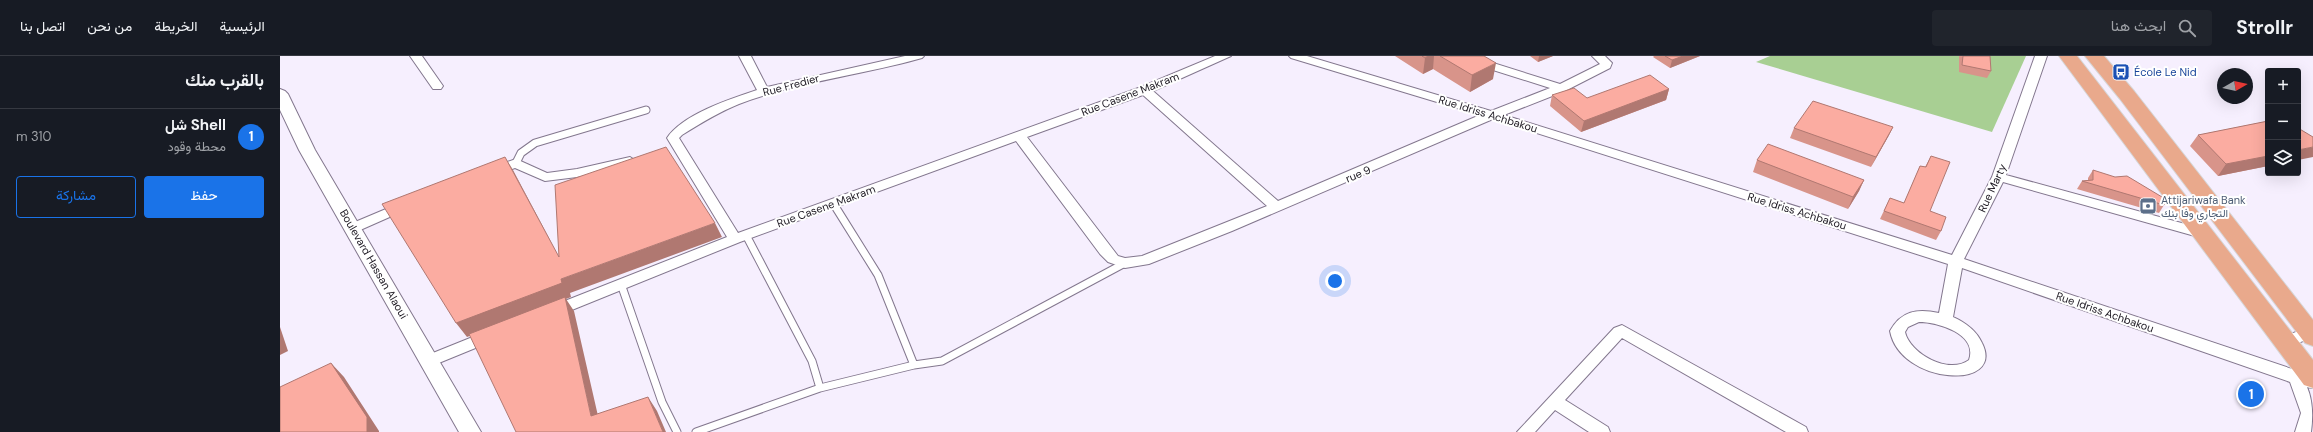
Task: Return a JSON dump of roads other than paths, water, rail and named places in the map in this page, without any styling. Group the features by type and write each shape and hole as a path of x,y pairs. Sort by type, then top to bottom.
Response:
{"main road":[{"path":"2068,56 2286,342 2304,378"},
{"path":"2094,56 2127,95 2312,333"}],"street":[{"path":"416,56 436,86"},
{"path":"745,56 764,92"},
{"name":"Rue Fredier","path":"676,144 686,127 725,106 795,83 902,58 918,56"},
{"name":"Rue Casene Makram","path":"540,317 741,237 1145,90 1225,56"},
{"name":"Rue Idriss Achbakou","path":"1295,56 1492,115 1956,261 2313,382"},
{"path":"1459,56 1561,88"},
{"name":"Rue Marty","path":"1946,320 1956,261 1998,177 2041,56"},
{"name":"rue 9","path":"1125,263 1144,261 1277,207 1492,115 1561,88 1606,66 1602,59"},
{"path":"1145,90 1277,207"},
{"name":"Boulevard Hassan Alaoui","path":"280,94 307,150 470,432"},
{"path":"1020,136 1105,251 1113,259 1125,263"},
{"path":"664,152 676,144 741,237"},
{"path":"480,176 516,163 545,177 577,173 643,157"},
{"path":"1998,177 2202,233"},
{"path":"353,228 416,201"},
{"path":"1917,316 1931,316 1946,320 1959,327 1970,336 1977,346 1979,356 1975,365 1966,370 1953,372 1938,369 1917,359 1902,344 1898,334 1900,325 1906,319 1917,316"},
{"path":"429,361 503,331"},
{"path":"1525,432 1555,402 1619,332 1622,331 1800,432"},
{"path":"2286,342 2312,333"},
{"path":"2303,432 2309,413 2304,378"},
{"path":"1555,402 1602,432"}],"lane":[{"path":"516,163 521,153 535,143 646,110"},
{"path":"833,204 878,275 914,365"},
{"path":"741,237 812,361 820,388"},
{"path":"696,432 820,388 914,365 942,361 1125,263"},
{"path":"621,284 662,402 677,432"}],"place":[{"name":"École Le Nid","path":"2121,72"},
{"name":"Attijariwafa Bank التجاري وفا بنك","path":"2148,206"},
{"name":"Shell شل","path":"2251,394"}]}
